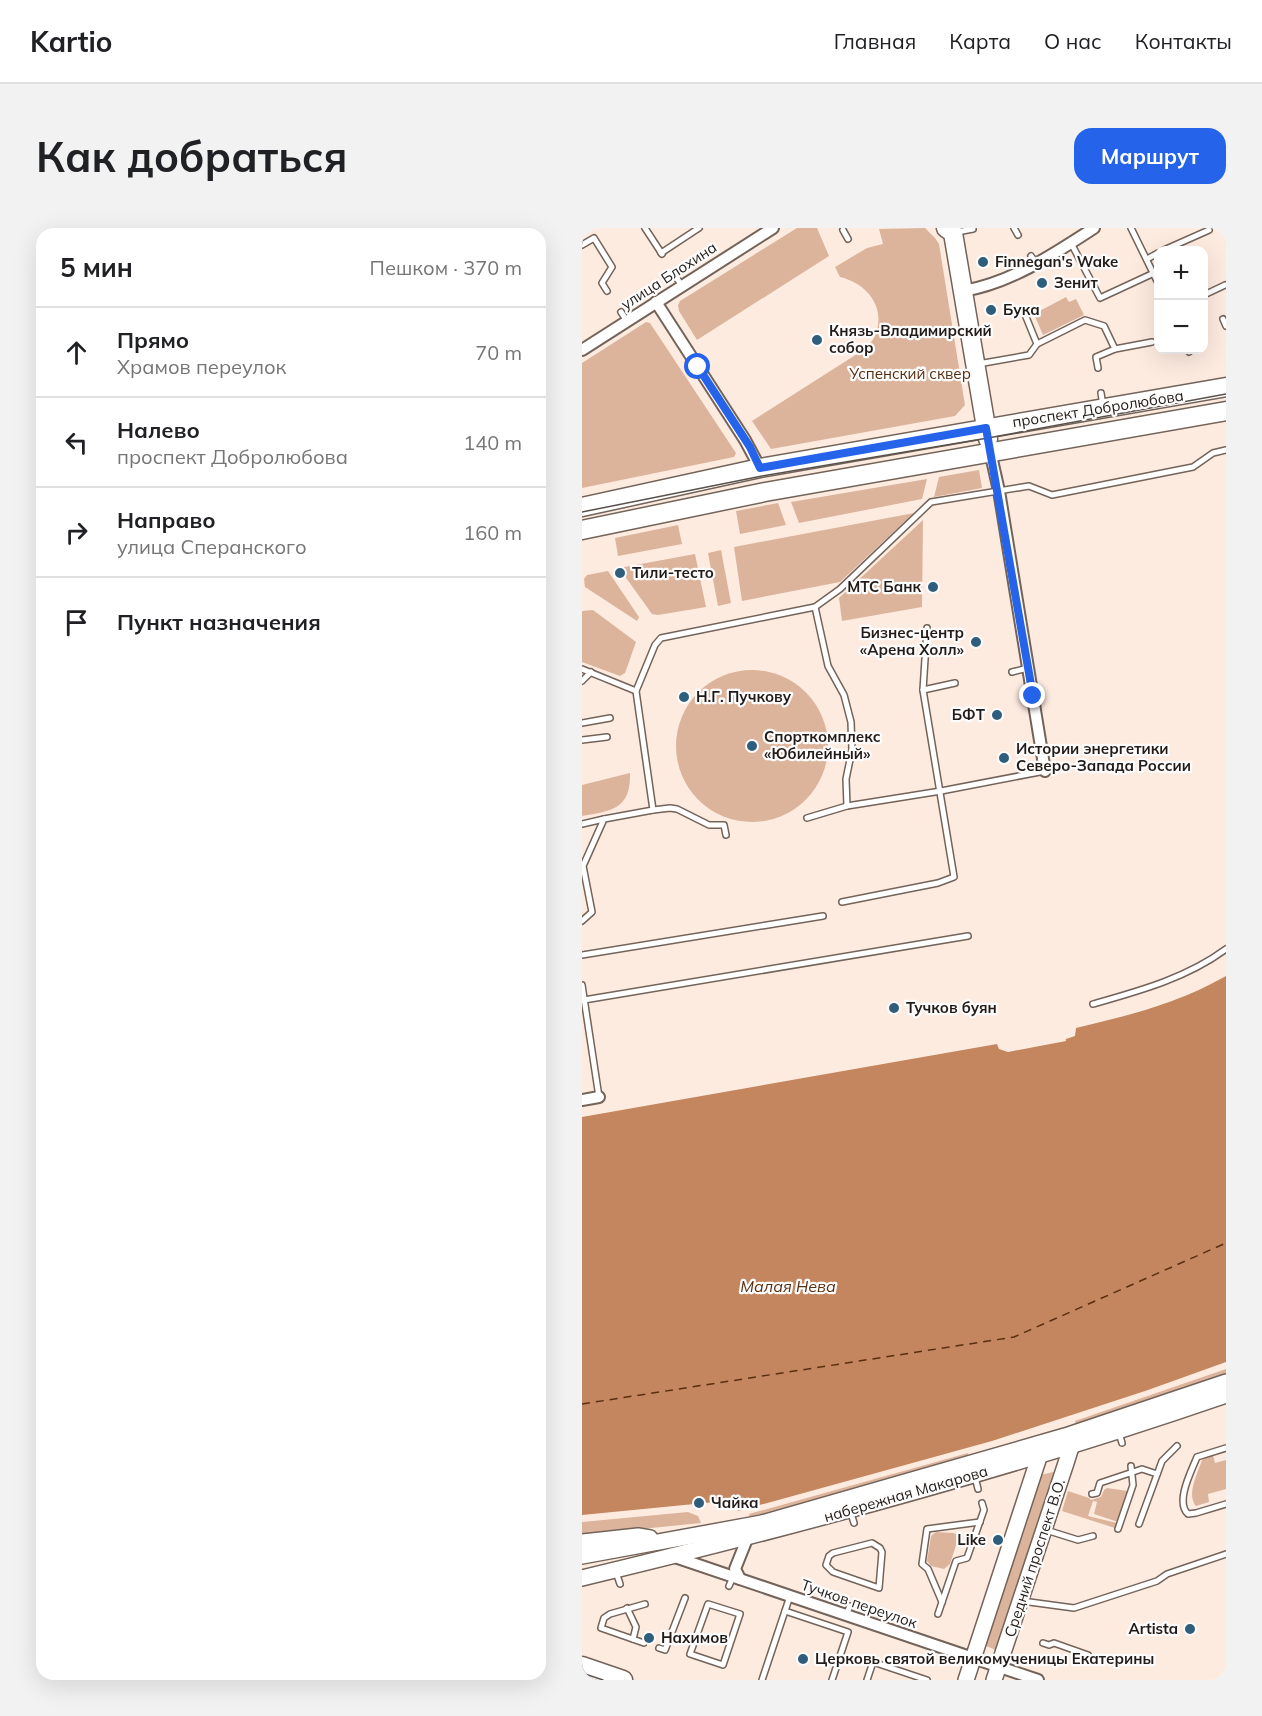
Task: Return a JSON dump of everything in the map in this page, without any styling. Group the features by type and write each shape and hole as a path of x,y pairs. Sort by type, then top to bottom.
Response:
{"main road":[{"path":"951,230 990,452"},
{"name":"проспект Добролюбова","path":"582,507 760,468 986,428 1102,400 1199,387 1226,387"},
{"name":"проспект Добролюбова","path":"582,530 765,492 1226,411"},
{"name":"набережная Макарова","path":"582,1556 762,1523 851,1511 1068,1442 1226,1382"},
{"name":"набережная Макарова","path":"1068,1442 1120,1437 1168,1420 1226,1395"},
{"name":"Средний проспект В.О.","path":"996,1673 1015,1634 1020,1600 1044,1529 1068,1442"},
{"name":"набережная Макарова","path":"582,1578 618,1577 670,1556 976,1482 1041,1449"},
{"name":"Средний проспект В.О.","path":"966,1680 1041,1449"},
{"path":"582,1542 638,1536 674,1540"},
{"path":"582,1666 623,1680"}],"street":[{"name":"улица Блохина","path":"582,350 624,317 656,302 679,281 772,228"},
{"path":"963,291 1008,281 1033,260 1071,243 1095,228"},
{"path":"656,302 750,447 760,468"},
{"path":"990,452 999,491 1045,771"},
{"path":"582,1100 600,1097"},
{"path":"734,1581 735,1569 747,1539"},
{"name":"Тучков переулок","path":"670,1556 695,1569 734,1581 848,1610 972,1658 996,1673 1038,1680"}],"lane":[{"path":"645,228 662,254 699,228"},
{"path":"1014,228 1018,235"},
{"path":"1071,243 1100,298 1154,273 1131,228"},
{"path":"951,230 973,229"},
{"path":"843,230 848,240"},
{"path":"1173,246 1209,230"},
{"path":"582,245 594,238 612,267 602,283 607,291"},
{"path":"1146,259 1154,255"},
{"path":"1208,294 1226,285"},
{"path":"1024,312 1037,344"},
{"path":"1223,319 1226,326"},
{"path":"975,364 1029,355 1037,344 1085,320 1104,326 1114,349"},
{"path":"1098,368 1096,357 1114,349 1152,342"},
{"path":"653,810 636,691 661,638 815,607 840,590 931,502 1029,486 1052,495 1193,467 1213,453 1226,450"},
{"path":"815,607 828,666 844,695 851,722 852,750 846,779 847,806"},
{"path":"842,902 938,883 954,877 923,690 927,628"},
{"path":"1012,672 1028,668"},
{"path":"582,669 636,691"},
{"path":"582,681 591,672"},
{"path":"923,690 955,683"},
{"path":"582,723 610,718"},
{"path":"582,740 607,737"},
{"path":"807,818 847,806 1045,771"},
{"path":"582,824 653,810 677,808 709,825 723,825 726,835"},
{"path":"582,921 591,912 583,866 604,819"},
{"path":"582,955 823,916"},
{"path":"584,1000 969,936"},
{"path":"1093,1004 1162,984 1217,956 1226,949"},
{"path":"582,985 600,1097"},
{"path":"1139,1524 1162,1461 1176,1446"},
{"path":"1226,1448 1197,1457 1181,1501 1182,1509 1188,1514 1226,1504"},
{"path":"1092,1494 1097,1493 1100,1483 1132,1469 1142,1469 1157,1474"},
{"path":"1118,1528 1133,1485 1132,1469"},
{"path":"938,1614 956,1561 967,1558 984,1510 982,1503"},
{"path":"942,1602 928,1569 922,1564 927,1529 980,1522"},
{"path":"1044,1529 1078,1540 1093,1536"},
{"path":"860,1543 877,1545 882,1552 879,1588 858,1583 833,1572 826,1565 829,1556 860,1543"},
{"path":"1020,1600 1031,1604 1074,1608 1156,1581 1167,1574 1226,1554"},
{"path":"762,1680 790,1596"},
{"path":"659,1648 665,1650 685,1598"},
{"path":"708,1604 722,1606 740,1614 723,1665 690,1654 708,1604"},
{"path":"644,1643 601,1628 604,1618 610,1614 645,1605"},
{"path":"627,1608 636,1627 633,1639"},
{"path":"785,1611 848,1632 832,1680"},
{"path":"1043,1643 1049,1645 1054,1643 1088,1655"},
{"path":"867,1680 873,1662 924,1680"}],"green space":[{"path":"797,228 817,228 829,256 697,340 679,311 680,301"},
{"name":"Успенский сквер","path":"925,228 939,244 965,405 955,416 771,449 752,421 868,347 875,337 878,312 875,303 857,284 840,277 835,267 867,248 883,244 879,229"},
{"path":"1066,297 1069,302 1076,299 1084,315 1043,335 1034,314"},
{"path":"646,322 650,323 736,453 734,457 582,488 582,363"},
{"path":"979,470 982,488 934,497 939,477"},
{"path":"927,479 922,499 799,523 791,502"},
{"path":"778,503 786,525 740,534 736,511"},
{"path":"914,513 840,582 742,601 734,547"},
{"path":"923,520 922,607 842,621 839,598"},
{"path":"678,525 682,544 618,556 615,538"},
{"path":"721,550 731,603 718,606 708,553"},
{"path":"695,554 706,607 652,614 619,568"},
{"path":"608,571 639,617 637,621 585,587 584,579 587,575"},
{"path":"593,610 636,642 625,673 620,676 582,662 582,611"},
{"name":"Спорткомплекс «Юбилейный»","path":"752,670 767,671 781,676 806,692 822,717 827,731 827,761 822,775 806,800 781,816 767,821 752,822 737,821 723,816 698,800 682,775 677,761 676,746 677,731 682,717 698,692 723,676 737,671"},
{"path":"630,773 627,794 618,806 611,810 582,816 582,785"},
{"path":"1226,1369 1226,1376 1076,1426 1075,1421"},
{"path":"968,1453 969,1458 750,1519 749,1514"},
{"path":"1213,1455 1215,1463 1226,1460 1226,1489 1208,1494 1209,1502 1196,1506 1192,1490 1196,1477 1202,1460"},
{"path":"1058,1471 998,1651 984,1645 1040,1475"},
{"path":"1107,1488 1128,1491 1118,1522 1094,1514 1097,1502 1093,1501 1088,1516 1117,1523 1115,1528 1062,1511 1068,1491 1091,1500 1101,1497"},
{"path":"688,1512 698,1516 701,1523 582,1535 582,1522"},
{"path":"936,1532 954,1533 959,1536 950,1564 944,1569 931,1566 927,1561 931,1536"}],"water":[{"name":"Малая Нева","path":"1226,976 1226,1362 992,1441 738,1511 733,1504 725,1501 582,1515 582,1117 997,1044 999,1049 1008,1052 1066,1041 1075,1036 1076,1028 1171,1001"}],"ferry route":[{"path":"582,1404 1014,1337 1226,1243"}],"tram line":[{"path":"582,512 762,476 988,438 1226,394"},
{"path":"582,1673 603,1680"}],"place":[{"name":"Finnegan's Wake","path":"983,262"},
{"name":"Зенит","path":"1042,283"},
{"name":"Бука","path":"991,310"},
{"name":"Князь-Владимирский собор","path":"817,340"},
{"name":"Тили-тесто","path":"620,573"},
{"name":"МТС Банк","path":"933,587"},
{"name":"Бизнес-центр «Арена Холл»","path":"976,642"},
{"name":"Н.Г. Пучкову","path":"684,697"},
{"name":"БФТ","path":"997,715"},
{"name":"Спорткомплекс «Юбилейный»","path":"752,746"},
{"name":"Истории энергетики Северо-Запада России","path":"1004,758"},
{"name":"Тучков буян","path":"894,1008"},
{"name":"Чайка","path":"699,1503"},
{"name":"Like","path":"998,1540"},
{"name":"Artista","path":"1190,1629"},
{"name":"Нахимов","path":"649,1638"},
{"name":"Церковь святой великомученицы Екатерины","path":"803,1659"}],"route":[{"path":"698,367 750,447 760,468 986,428 999,491 1033,696"}]}
